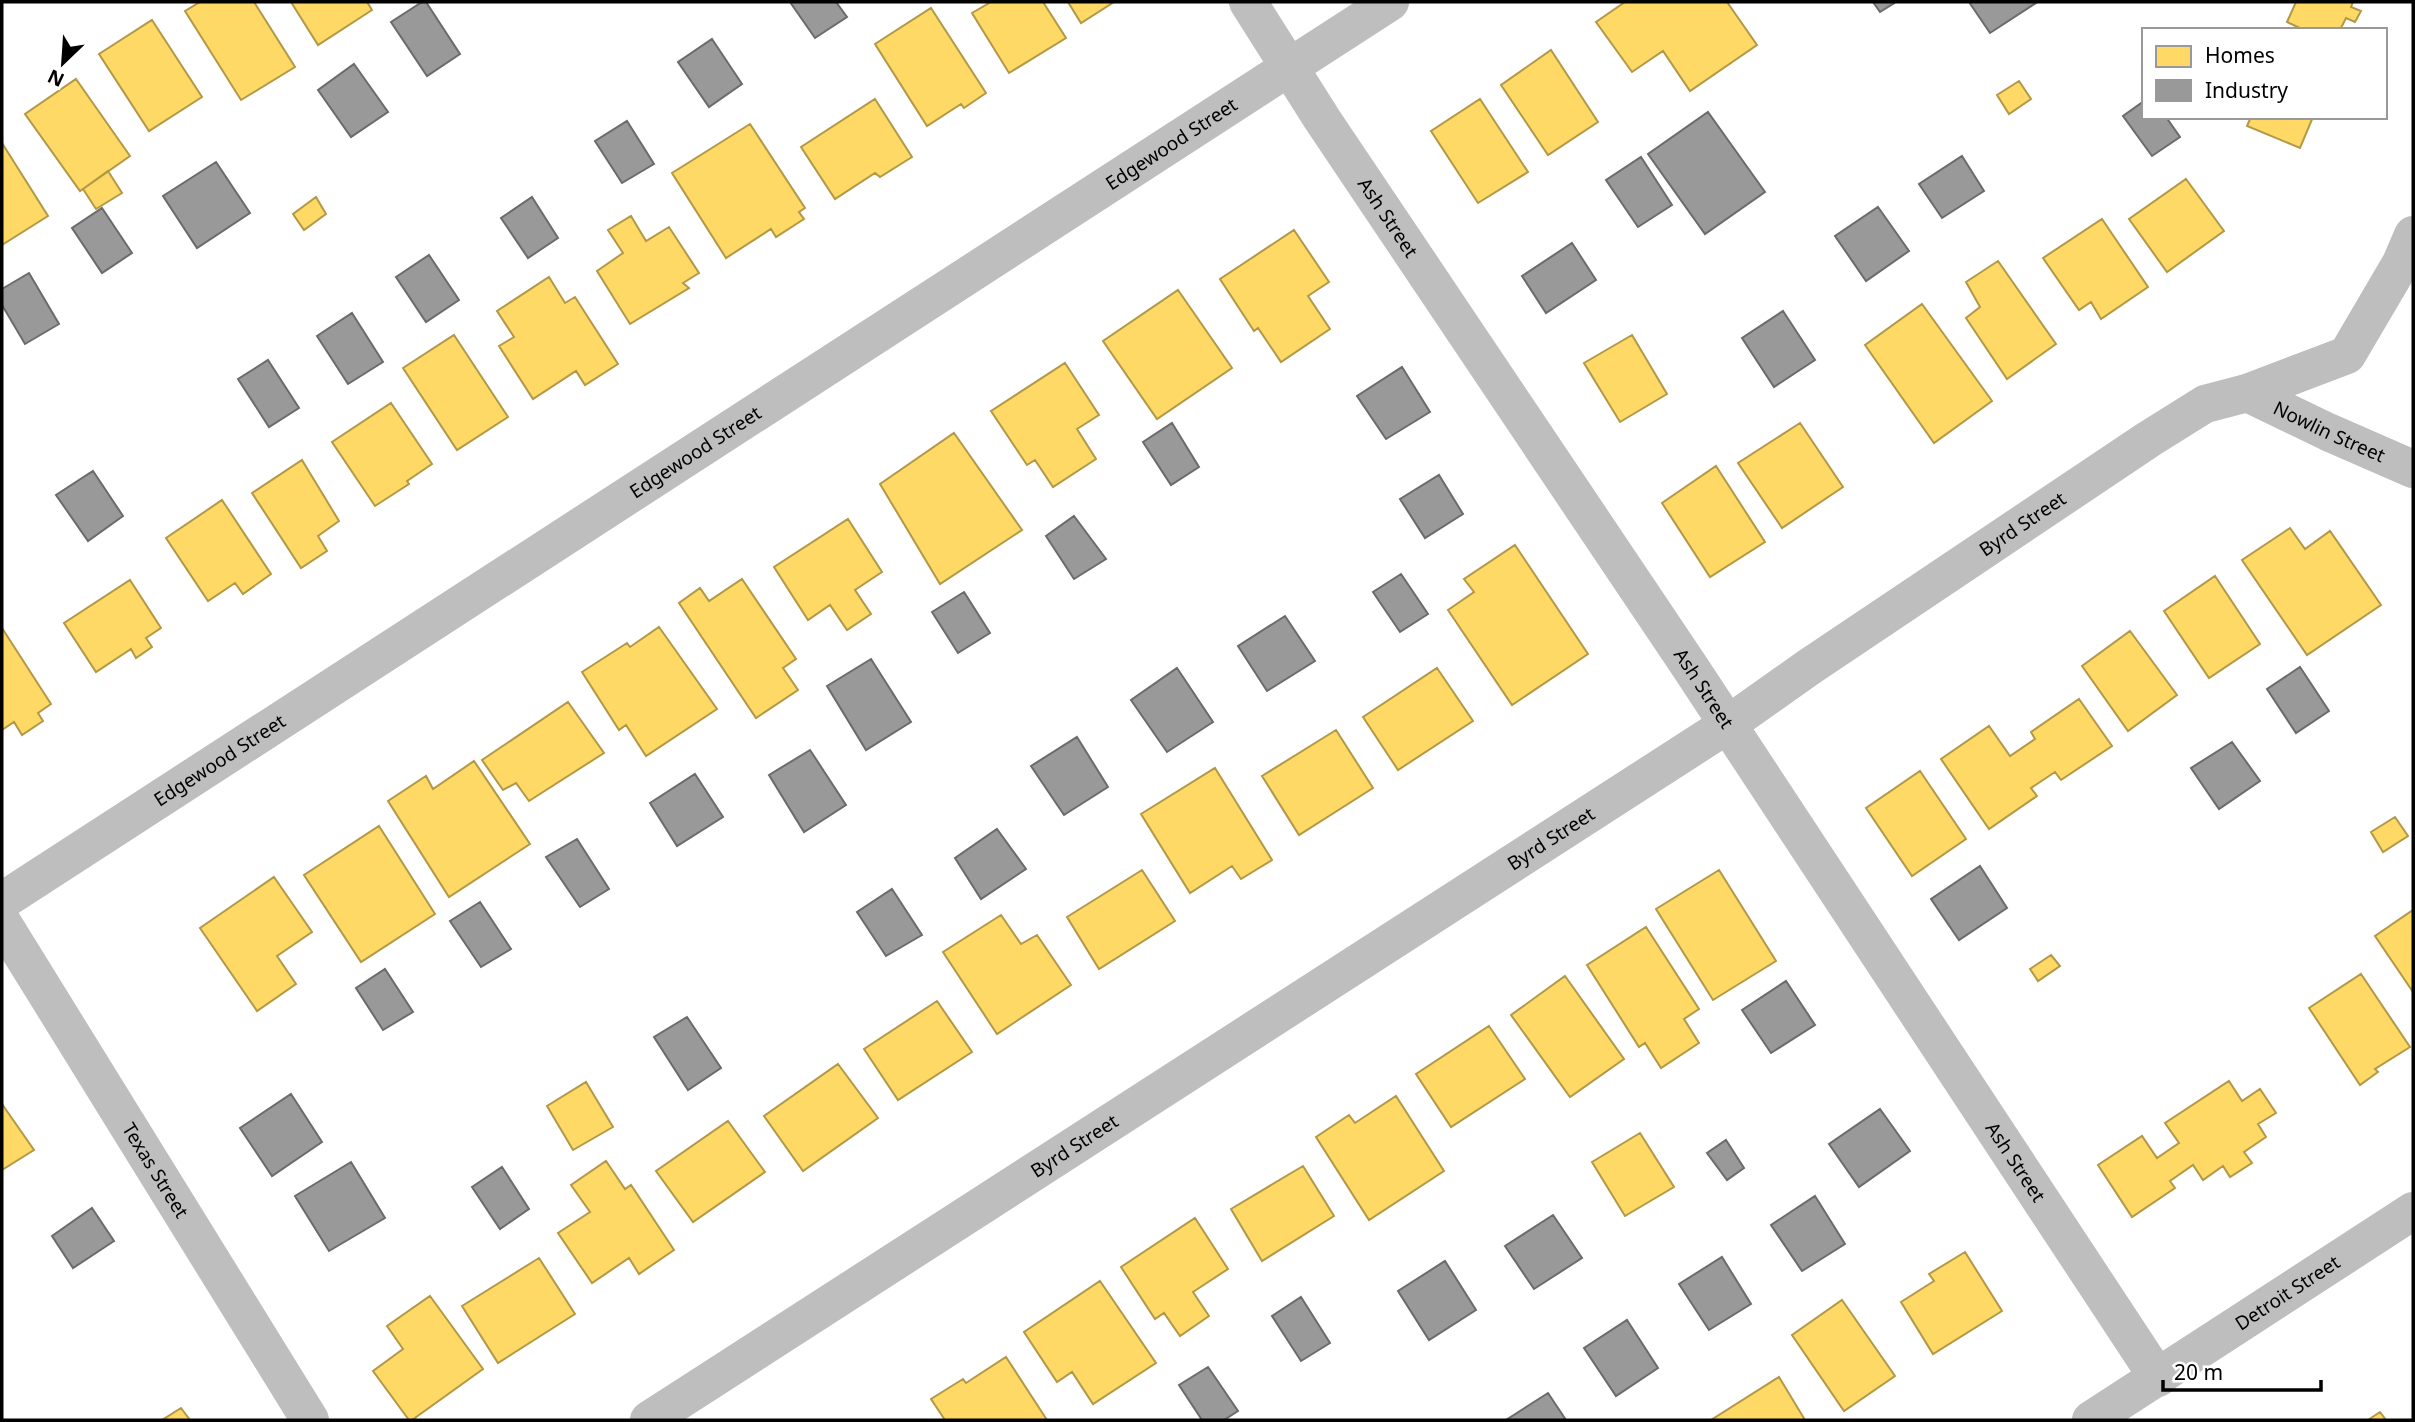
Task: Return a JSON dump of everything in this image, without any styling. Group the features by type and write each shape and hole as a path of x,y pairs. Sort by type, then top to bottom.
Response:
{"street":[{"name":"Ash Street","path":"1248,2 1289,68 1690,667 2158,1378"},
{"name":"Edgewood Street","path":"2,901 1390,2"},
{"name":"Byrd Street","path":"649,1420 1727,725 1809,667 2205,404 2247,393 2347,355 2400,263 2413,235"},
{"name":"Nowlin Street","path":"2247,393 2413,469"},
{"name":"Texas Street","path":"2,922 310,1420"},
{"name":"Detroit Street","path":"2091,1420 2413,1210"}],"building: Homes":[{"path":"200,2 254,2 295,67 241,100 185,11"},
{"path":"291,2 367,2 372,10 318,45"},
{"path":"991,2 1043,2 1066,38 1009,73 972,13"},
{"path":"1068,2 1114,2 1081,23"},
{"path":"1625,2 1727,2 1757,45 1690,91 1663,51 1632,72 1596,22"},
{"path":"2296,2 2353,2 2351,7 2361,11 2355,22 2346,18 2341,28 2300,28 2287,22"},
{"path":"931,8 986,93 964,108 961,104 927,126 875,44"},
{"path":"152,20 202,97 149,131 99,54"},
{"path":"1551,50 1598,122 1548,155 1501,85"},
{"path":"76,79 130,156 80,191 25,114"},
{"path":"2019,81 2031,99 2009,114 1997,95"},
{"path":"875,99 912,157 880,177 875,173 835,199 801,147"},
{"path":"1480,99 1528,172 1478,203 1431,131"},
{"path":"2250,119 2312,119 2300,148 2247,126"},
{"path":"750,124 805,208 799,212 804,219 776,237 771,229 726,258 672,173"},
{"path":"2,143 48,216 2,245"},
{"path":"108,171 122,193 96,209 83,189"},
{"path":"2186,179 2224,231 2167,272 2129,219"},
{"path":"316,197 326,214 304,230 293,214"},
{"path":"631,216 646,241 669,227 699,273 683,283 689,288 630,324 597,271 623,253 608,230"},
{"path":"2102,219 2148,287 2101,319 2091,302 2079,310 2043,258"},
{"path":"1294,230 1329,282 1308,296 1330,329 1281,362 1258,328 1254,331 1220,279"},
{"path":"1998,261 2056,344 2007,379 1966,318 1980,307 1966,282"},
{"path":"549,277 565,303 575,297 618,364 585,385 576,371 533,399 499,346 514,337 497,311"},
{"path":"1178,290 1232,368 1157,419 1103,341"},
{"path":"1922,304 1992,401 1934,443 1865,345"},
{"path":"454,335 508,417 457,450 403,368"},
{"path":"1632,335 1667,394 1620,422 1584,363"},
{"path":"1065,363 1099,415 1077,429 1096,459 1053,487 1035,460 1027,465 991,411"},
{"path":"391,403 432,464 407,481 409,484 375,506 332,442"},
{"path":"1800,423 1843,487 1782,528 1738,463"},
{"path":"954,433 1022,530 940,584 880,484"},
{"path":"302,460 339,521 318,536 327,551 301,568 252,493"},
{"path":"1716,466 1765,542 1710,577 1662,503"},
{"path":"222,500 271,574 243,594 235,583 208,601 166,538"},
{"path":"848,519 882,572 855,590 871,614 847,630 830,605 808,620 774,567"},
{"path":"2290,528 2305,549 2330,531 2381,605 2307,655 2242,560"},
{"path":"1515,545 1588,654 1512,705 1448,610 1474,592 1464,579"},
{"path":"2215,576 2260,644 2209,678 2164,611"},
{"path":"742,579 796,659 783,668 798,690 756,718 679,603 700,588 709,601"},
{"path":"130,580 161,628 146,638 152,647 136,658 131,649 96,672 64,623"},
{"path":"659,627 717,709 646,756 626,725 619,730 582,672 627,643 630,647"},
{"path":"2,628 51,704 38,713 43,721 22,735 14,722 2,730"},
{"path":"2130,631 2177,695 2128,731 2082,666"},
{"path":"1437,668 1473,721 1398,770 1363,717"},
{"path":"2079,699 2112,746 2061,780 2055,772 2031,788 2037,796 1989,829 1941,759 1989,726 2010,756 2035,739 2031,732"},
{"path":"568,702 604,753 529,801 516,783 503,790 482,760"},
{"path":"1336,730 1373,788 1299,835 1262,776"},
{"path":"474,761 530,844 449,897 388,801 426,776 433,789"},
{"path":"1215,768 1272,860 1241,879 1232,866 1190,893 1141,814"},
{"path":"1920,771 1966,839 1912,876 1866,808"},
{"path":"2395,817 2408,836 2383,852 2371,832"},
{"path":"379,826 435,914 361,962 304,875"},
{"path":"1142,870 1175,921 1099,969 1067,917"},
{"path":"1719,870 1776,961 1713,1000 1656,909"},
{"path":"274,877 312,932 277,956 296,984 257,1011 200,928"},
{"path":"2413,910 2413,992 2375,936"},
{"path":"1001,915 1021,944 1037,935 1071,985 997,1034 943,952"},
{"path":"1646,927 1699,1009 1684,1019 1699,1043 1661,1068 1645,1043 1639,1047 1587,965"},
{"path":"2051,955 2060,966 2038,981 2030,969"},
{"path":"2361,974 2410,1047 2375,1069 2378,1072 2360,1085 2309,1008"},
{"path":"1565,976 1624,1059 1570,1097 1511,1015"},
{"path":"937,1001 972,1052 898,1100 864,1049"},
{"path":"1489,1026 1525,1079 1451,1127 1416,1074"},
{"path":"838,1064 878,1118 803,1171 764,1116"},
{"path":"2229,1081 2242,1101 2260,1089 2276,1113 2258,1124 2266,1137 2244,1152 2252,1163 2230,1177 2223,1166 2203,1180 2193,1165 2170,1181 2175,1188 2132,1217 2098,1165 2142,1136 2157,1158 2179,1143 2165,1123"},
{"path":"586,1082 613,1127 573,1150 547,1106"},
{"path":"1396,1096 1444,1171 1369,1220 1316,1137 1349,1115 1355,1123"},
{"path":"2,1104 34,1150 2,1170"},
{"path":"728,1121 765,1172 693,1222 656,1171"},
{"path":"1640,1133 1674,1187 1625,1216 1592,1162"},
{"path":"606,1161 625,1189 631,1185 674,1250 639,1274 629,1258 592,1283 558,1233 590,1212 571,1185"},
{"path":"1303,1166 1334,1216 1262,1261 1231,1209"},
{"path":"1195,1218 1228,1269 1193,1292 1209,1316 1180,1336 1164,1313 1155,1319 1121,1267"},
{"path":"1965,1252 2002,1311 1933,1354 1901,1302 1934,1281 1929,1274"},
{"path":"539,1258 575,1314 498,1363 462,1306"},
{"path":"1100,1281 1156,1363 1093,1404 1072,1372 1057,1382 1024,1332"},
{"path":"430,1296 483,1369 409,1420 373,1371 403,1349 387,1326"},
{"path":"1842,1300 1895,1376 1844,1411 1792,1335"},
{"path":"1006,1357 1047,1420 945,1420 931,1399 963,1379 966,1383"},
{"path":"1779,1377 1805,1420 1711,1420"},
{"path":"181,1408 190,1420 162,1420"},
{"path":"2380,1412 2386,1420 2368,1420"}],"building: Industry":[{"path":"426,2 460,54 427,76 391,22"},
{"path":"790,2 836,2 847,17 815,38"},
{"path":"1873,2 1896,2 1880,12"},
{"path":"1969,2 2035,2 2036,3 1990,33"},
{"path":"712,39 742,84 709,107 678,62"},
{"path":"354,64 388,112 351,137 318,90"},
{"path":"2142,102 2142,119 2167,119 2180,137 2152,156 2123,116"},
{"path":"1708,112 1765,192 1705,234 1648,154"},
{"path":"627,121 654,164 622,183 595,141"},
{"path":"1962,156 1984,191 1942,218 1919,184"},
{"path":"1641,157 1672,205 1638,227 1606,180"},
{"path":"216,162 250,213 197,248 163,196"},
{"path":"532,197 558,238 528,258 501,218"},
{"path":"1878,207 1909,251 1866,281 1835,236"},
{"path":"102,208 132,253 102,273 72,228"},
{"path":"1572,243 1596,280 1546,313 1522,276"},
{"path":"429,255 459,300 426,322 396,277"},
{"path":"29,273 59,324 25,344 2,305 2,289"},
{"path":"1783,311 1815,360 1774,387 1742,338"},
{"path":"352,313 383,362 348,384 317,336"},
{"path":"268,360 299,408 269,427 238,379"},
{"path":"1402,367 1430,412 1386,439 1357,396"},
{"path":"1172,423 1199,467 1171,485 1143,442"},
{"path":"93,471 123,516 88,541 56,495"},
{"path":"1439,475 1463,514 1425,538 1400,499"},
{"path":"1074,516 1106,559 1074,579 1046,536"},
{"path":"1401,574 1428,614 1400,632 1373,592"},
{"path":"964,592 990,633 958,653 932,612"},
{"path":"1285,616 1315,661 1267,691 1238,646"},
{"path":"871,659 911,722 866,750 827,686"},
{"path":"2300,667 2329,711 2296,733 2267,689"},
{"path":"1177,668 1213,722 1167,752 1131,700"},
{"path":"1077,737 1108,787 1064,815 1031,766"},
{"path":"2232,742 2260,781 2219,809 2191,768"},
{"path":"810,750 846,805 804,832 769,775"},
{"path":"695,774 723,817 677,846 650,803"},
{"path":"997,829 1026,869 981,899 955,858"},
{"path":"577,839 609,889 580,907 546,857"},
{"path":"1980,866 2007,908 1959,940 1931,899"},
{"path":"892,889 922,935 886,956 857,912"},
{"path":"480,902 511,949 481,967 450,921"},
{"path":"385,969 413,1012 383,1030 356,988"},
{"path":"1786,981 1815,1025 1771,1053 1742,1010"},
{"path":"687,1017 721,1068 688,1090 654,1037"},
{"path":"291,1094 322,1142 272,1176 240,1128"},
{"path":"1880,1109 1910,1151 1859,1187 1829,1144"},
{"path":"1726,1140 1744,1168 1727,1180 1707,1153"},
{"path":"351,1162 385,1218 329,1251 295,1196"},
{"path":"502,1167 529,1209 500,1229 472,1187"},
{"path":"1815,1196 1845,1244 1802,1271 1771,1225"},
{"path":"92,1208 114,1241 73,1268 52,1236"},
{"path":"1553,1215 1582,1258 1534,1289 1505,1246"},
{"path":"1722,1257 1751,1304 1709,1330 1679,1284"},
{"path":"1445,1261 1476,1310 1429,1340 1398,1291"},
{"path":"1301,1297 1330,1343 1301,1361 1272,1316"},
{"path":"1627,1320 1658,1368 1616,1396 1584,1348"},
{"path":"1208,1367 1238,1411 1224,1420 1202,1420 1179,1385"},
{"path":"1548,1393 1566,1420 1506,1420"}]}
